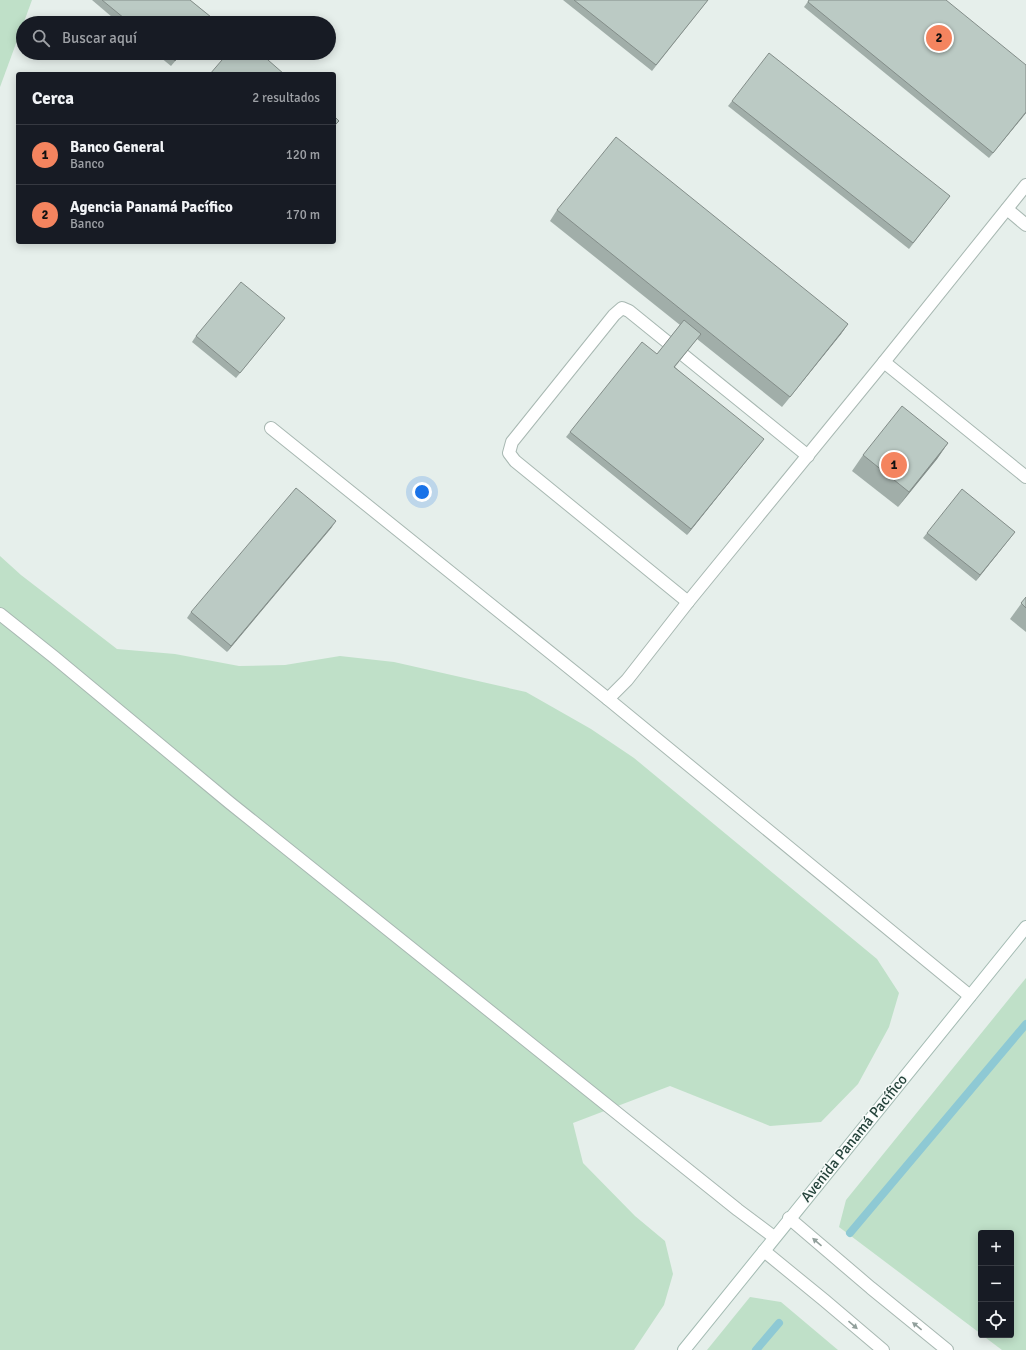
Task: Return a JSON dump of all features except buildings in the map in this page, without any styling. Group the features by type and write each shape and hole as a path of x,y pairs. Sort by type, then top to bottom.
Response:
{"street":[{"path":"608,700 627,680 688,602 808,456 1026,185"},
{"path":"1007,209 1026,224"},
{"path":"688,602 515,461 509,453 512,442 614,315 622,308 629,311 808,456"},
{"path":"884,362 1026,477"},
{"path":"271,428 608,700 970,996"},
{"path":"0,614 261,827 732,1205 774,1237"},
{"name":"Avenida Panamá Pacífico","path":"684,1350 789,1218 1026,927"},
{"path":"789,1218 947,1350"},
{"path":"764,1251 883,1350"}],"green space":[{"path":"0,0 32,0 26,16 16,16 16,44 0,87"},
{"path":"0,556 21,575 117,649 175,654 239,666 285,665 340,656 394,662 526,692 591,729 634,758 877,959 899,993 889,1027 858,1084 821,1122 770,1126 670,1086 573,1123 583,1163 635,1216 665,1241 673,1274 664,1305 634,1350 0,1350"},
{"path":"1026,978 1026,1350 1002,1350 986,1338 1014,1338 1014,1230 978,1230 978,1332 839,1227 846,1200"},
{"path":"750,1297 781,1302 838,1350 707,1350"}],"waterway":[{"path":"850,1233 1026,1024"},
{"path":"756,1350 779,1323"}],"place":[{"name":"Agencia Panamá Pacífico","path":"939,38"},
{"name":"Banco General","path":"894,465"}]}
